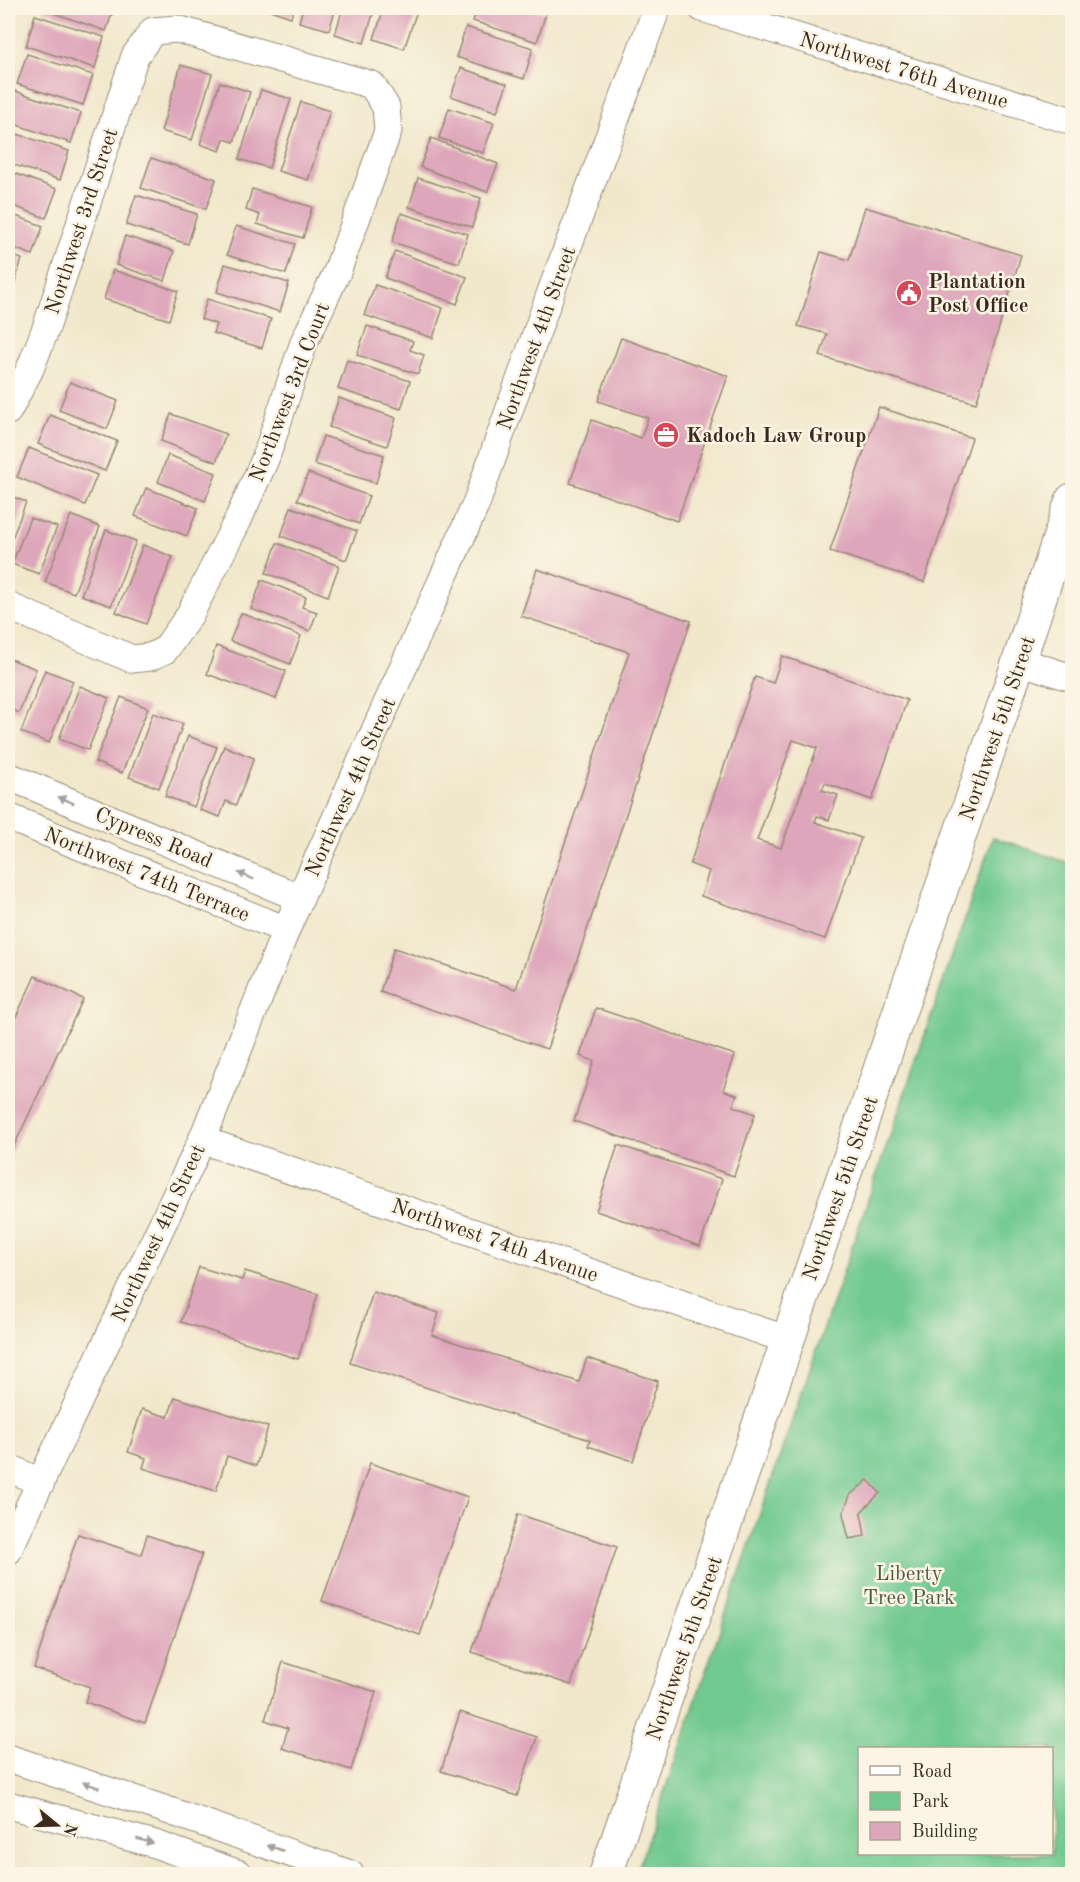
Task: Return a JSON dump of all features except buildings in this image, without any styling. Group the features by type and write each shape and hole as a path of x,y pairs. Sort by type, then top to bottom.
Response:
{"street":[{"name":"Northwest 4th Street","path":"8,1551 16,1511 41,1483 202,1140 286,930 476,504 552,289 657,8"},
{"name":"Northwest 76th Avenue","path":"702,8 1072,121"},
{"name":"Northwest 3rd Court","path":"8,606 132,659 150,657 165,650 189,616 238,520 266,457 304,342 337,272 388,131 386,106 372,85 177,29 152,19"},
{"name":"Northwest 3rd Street","path":"8,411 30,369 46,328 135,56 152,19"},
{"name":"Northwest 5th Street","path":"606,1875 1072,500"},
{"path":"1019,661 1072,678"},
{"name":"Cypress Road","path":"8,776 300,898"},
{"name":"Northwest 74th Terrace","path":"8,817 286,930"},
{"name":"Northwest 74th Avenue","path":"202,1140 788,1340"},
{"path":"8,1467 41,1483"},
{"path":"8,1758 161,1808 350,1875"},
{"path":"8,1805 155,1844 239,1875"}],"green space":[{"name":"Liberty Tree Park","path":"993,837 1072,864 1072,1874 636,1874"}],"place":[{"name":"Plantation Post Office","path":"909,293"},
{"name":"Kadoch Law Group","path":"666,435"}]}
